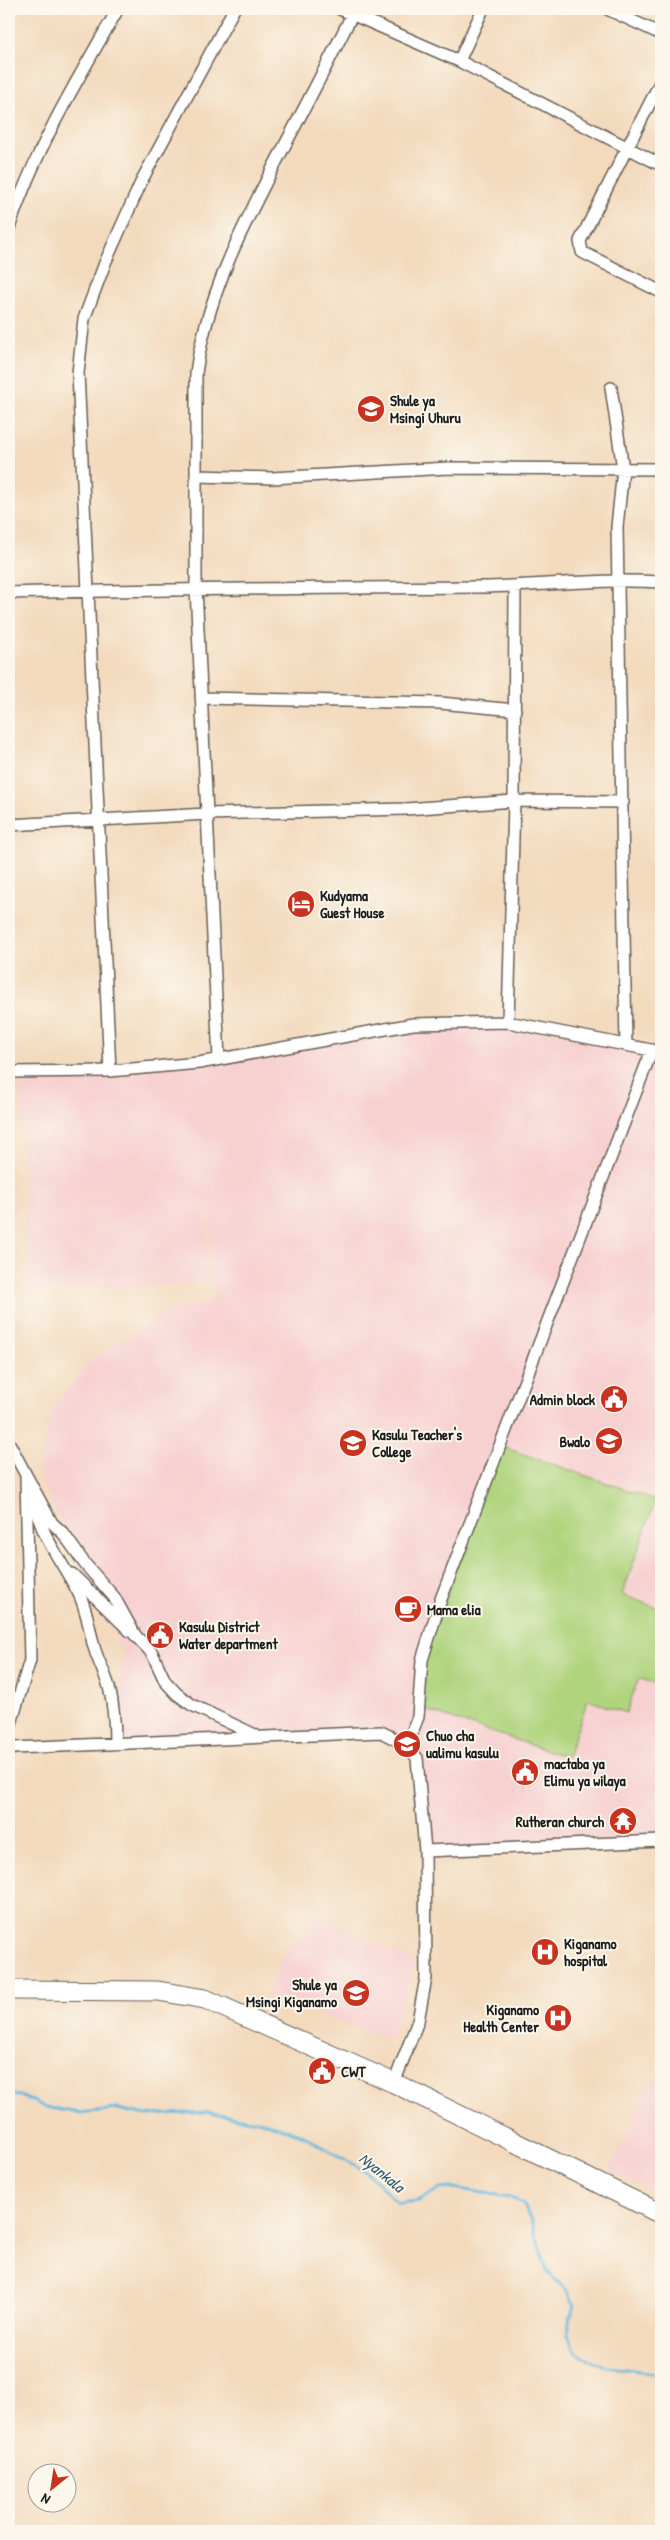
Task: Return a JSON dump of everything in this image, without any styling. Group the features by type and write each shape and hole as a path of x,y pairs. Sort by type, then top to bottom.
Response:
{"highway":[{"path":"9,1990 158,1991 205,1999 394,2083 661,2214"}],"street":[{"path":"9,228 19,197 58,112 118,9"},
{"path":"110,1072 100,820 78,372 84,319 143,178 234,9"},
{"path":"340,9 353,12 459,61 661,164"},
{"path":"459,61 483,9"},
{"path":"607,9 661,34"},
{"path":"219,1059 196,588 196,373 200,346 226,265 245,222 353,12"},
{"path":"661,81 580,241 582,252 661,292"},
{"path":"611,388 623,469 617,528 626,1045"},
{"path":"196,476 272,478 448,468 661,469"},
{"path":"9,593 196,588 515,586 619,580 661,582"},
{"path":"508,1022 514,801 515,586"},
{"path":"201,698 440,703 514,710"},
{"path":"9,825 207,814 406,809 514,801 622,802"},
{"path":"9,1072 110,1072 199,1063 413,1024 508,1022 657,1051 441,1599 422,1660 418,1716 407,1745"},
{"path":"9,1443 52,1523 63,1533 85,1564 114,1597 135,1635"},
{"path":"9,1730 30,1660 26,1475"},
{"path":"32,1487 35,1508 45,1536 78,1593 98,1660 108,1685 115,1715 115,1744"},
{"path":"64,1568 76,1577 105,1609 135,1635 152,1653 165,1681 177,1694 245,1732 264,1737"},
{"path":"9,1750 14,1748 381,1732 407,1745 417,1758 425,1851 426,1978 418,2021 394,2083"},
{"path":"425,1851 661,1842"}],"shaded area":[{"name":"Kasulu Teacher's College","path":"509,1023 661,1052 661,1842 425,1852 418,1759 381,1733 116,1744 123,1653 38,1474 51,1412 88,1360 167,1313 214,1299 206,1195 208,1283 29,1292 19,1072 110,1071 414,1024"},
{"path":"315,1915 416,1962 390,2039 267,1996 284,1953"},
{"path":"652,2077 661,2081 661,2195 609,2172"}],"green space":[{"path":"500,1446 656,1500 622,1595 661,1609 661,1686 639,1678 626,1713 588,1700 567,1757 419,1708 421,1666"}],"waterway":[{"name":"Nyankala","path":"9,2095 23,2096 45,2107 79,2113 117,2109 147,2115 207,2112 263,2122 302,2135 367,2172 398,2203 418,2201 439,2189 454,2188 510,2197 524,2205 533,2226 547,2271 568,2292 574,2304 567,2335 577,2352 585,2358 606,2366 661,2374"}],"place":[{"name":"Shule ya Msingi Uhuru","path":"371,409"},
{"name":"Kudyama Guest House","path":"301,904"},
{"name":"Admin block","path":"614,1399"},
{"name":"Bwalo","path":"609,1441"},
{"name":"Kasulu Teacher's College","path":"353,1443"},
{"name":"Mama elia","path":"408,1609"},
{"name":"Kasulu District Water department","path":"160,1635"},
{"name":"Chuo cha ualimu kasulu","path":"407,1744"},
{"name":"mactaba ya Elimu ya wilaya","path":"525,1772"},
{"name":"Rutheran church","path":"623,1821"},
{"name":"Kiganamo hospital","path":"545,1952"},
{"name":"Shule ya Msingi Kiganamo","path":"356,1993"},
{"name":"Kiganamo Health Center","path":"558,2018"},
{"name":"CWT","path":"322,2071"}]}
